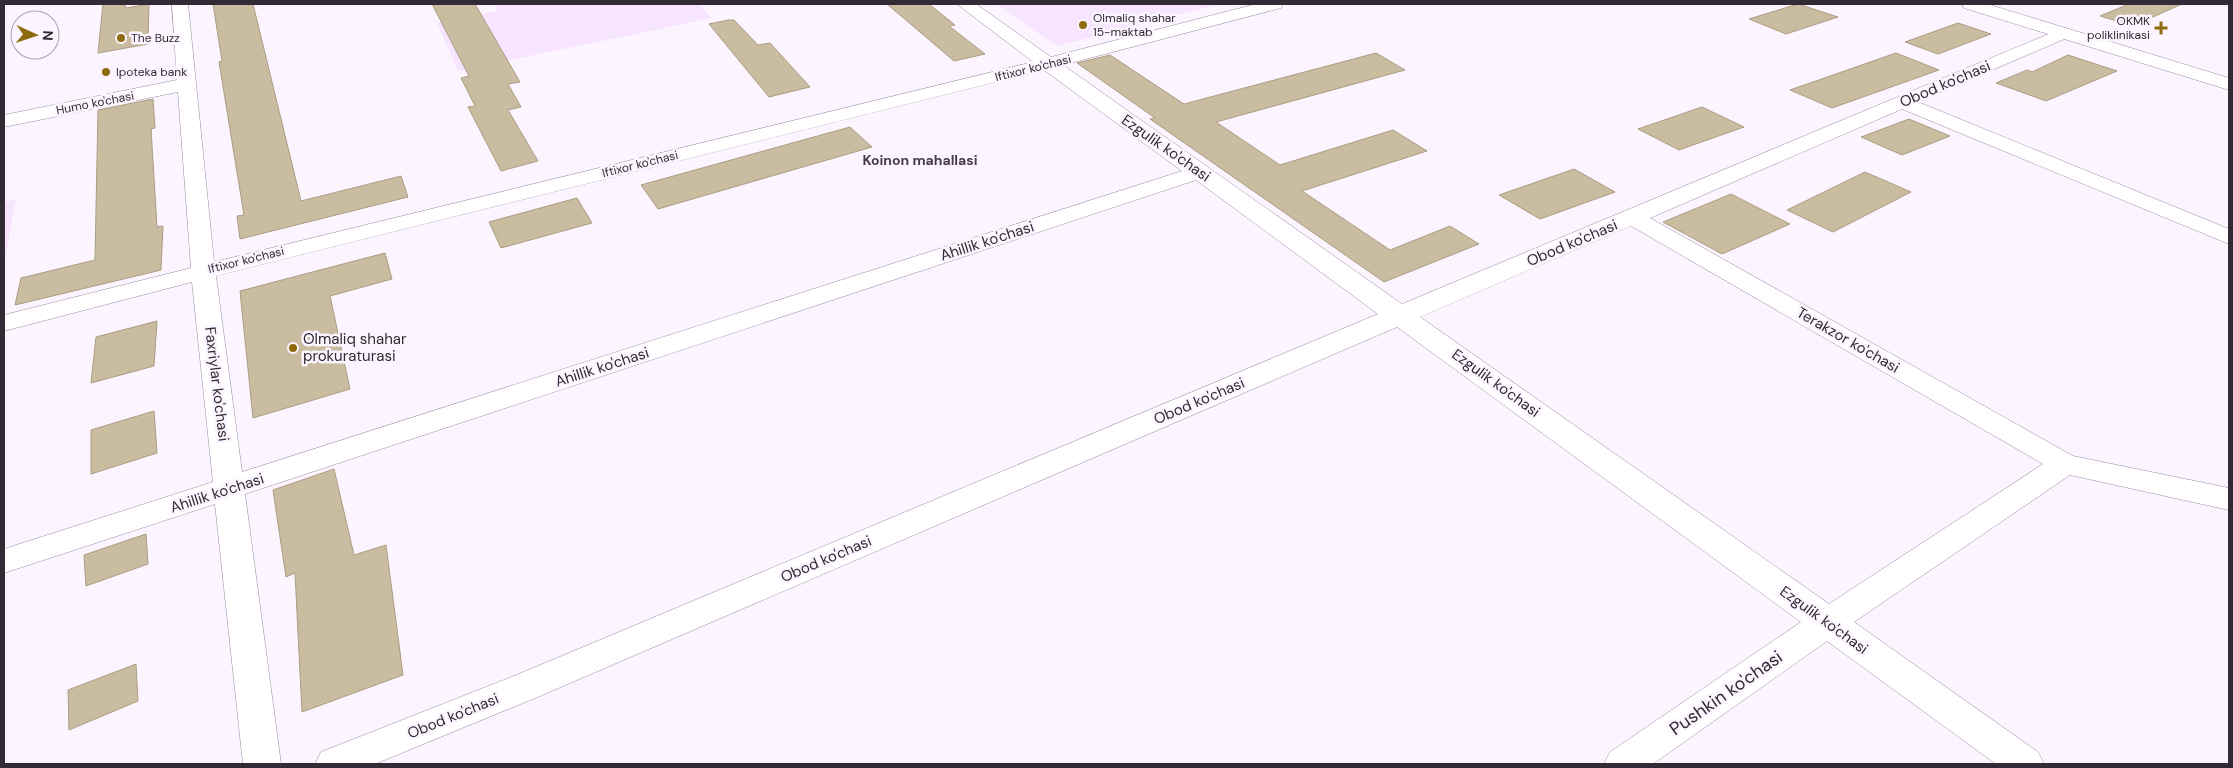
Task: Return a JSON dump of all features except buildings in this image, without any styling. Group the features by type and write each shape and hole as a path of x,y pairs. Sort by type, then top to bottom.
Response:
{"street":[{"name":"Faxriylar ko'chasi","path":"180,4 203,271 262,764"},
{"name":"Ezgulik ko'chasi","path":"965,4 2025,764"},
{"name":"Iftixor ko'chasi","path":"4,323 203,271 1049,65 1275,4"},
{"path":"1970,4 2229,84"},
{"name":"Obod ko'chasi","path":"334,764 536,682 1402,316 2063,33"},
{"name":"Humo ko'chasi","path":"4,121 187,84"},
{"path":"1902,102 2229,237"},
{"name":"Ahillik ko'chasi","path":"4,561 1200,172"},
{"name":"Terakzor ko'chasi","path":"1632,217 2065,464 2229,499"},
{"path":"1828,622 2065,464"},
{"name":"Pushkin ko'chasi","path":"1623,764 1828,622"}],"shaded area":[{"path":"494,4 699,4 712,18 458,71 437,23 497,11"},
{"name":"Olmaliq shahar 15-maktab","path":"996,4 1221,4 1057,46"},
{"path":"16,199 4,266 4,202"}],"place":[{"name":"Olmaliq shahar 15-maktab","path":"1083,25"},
{"name":"OKMK poliklinikasi","path":"2161,28"},
{"name":"The Buzz","path":"121,38"},
{"name":"Ipoteka bank","path":"106,72"},
{"name":"Olmaliq shahar prokuraturasi","path":"293,348"}],"district":[{"name":"Koinon mahallasi","path":"920,160"}]}
